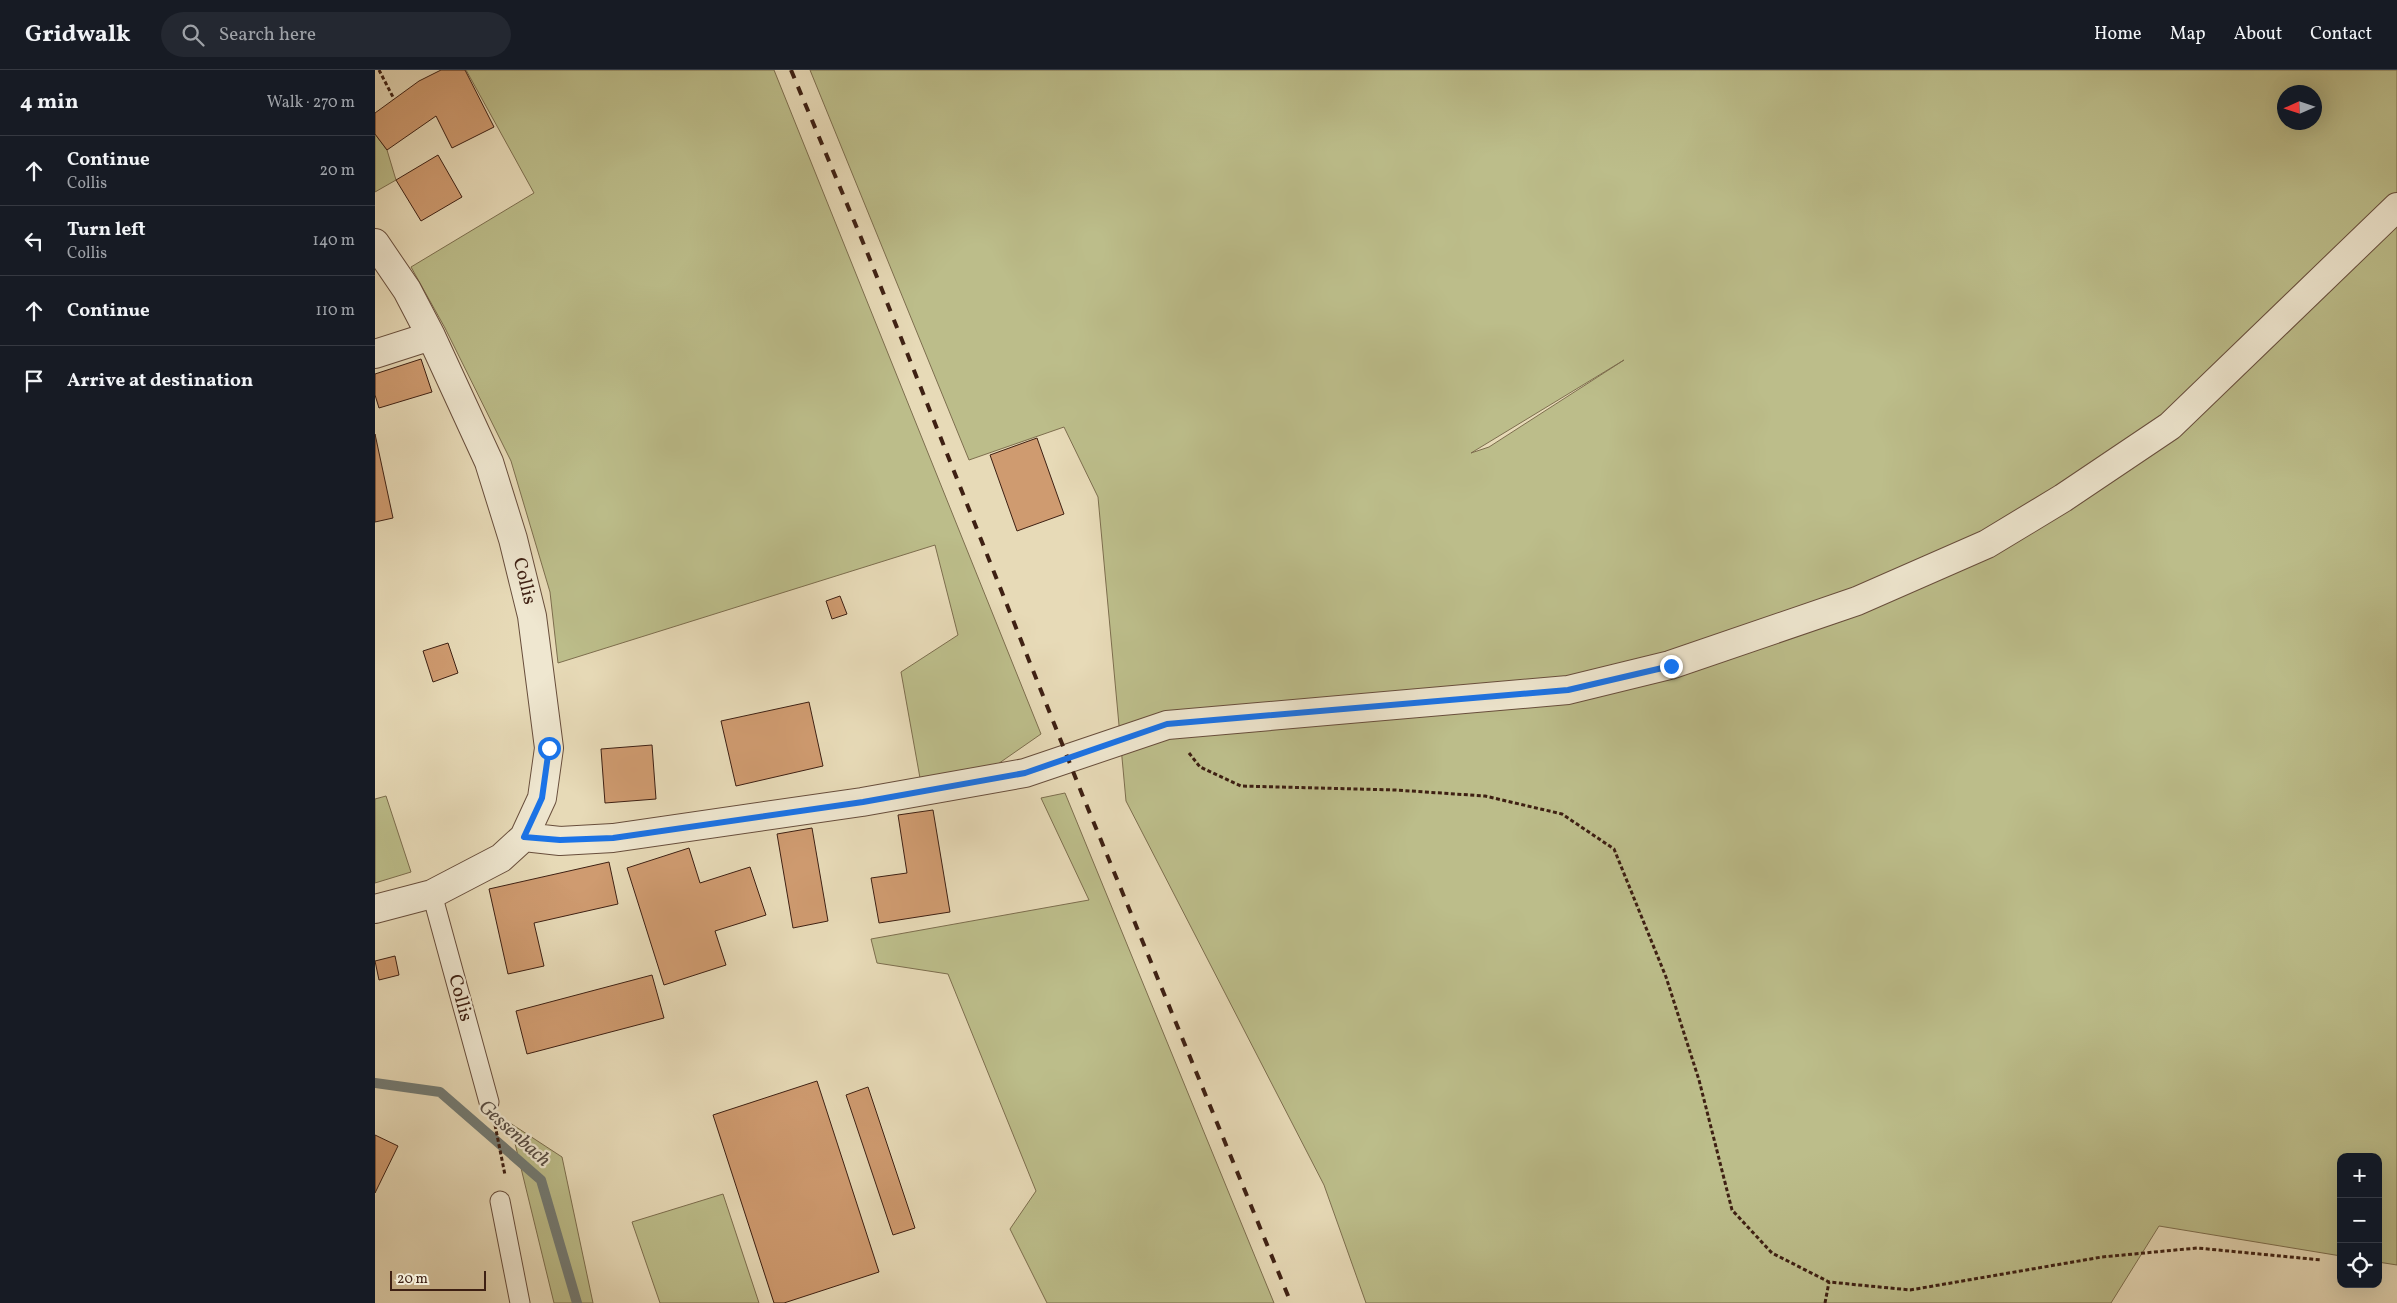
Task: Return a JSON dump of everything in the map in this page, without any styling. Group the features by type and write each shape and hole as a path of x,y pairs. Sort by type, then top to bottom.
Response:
{"street":[{"path":"524,837 560,840 613,838 863,802 1025,773 1167,724 1568,690 1671,666 1857,602 1987,544 2063,498 2171,426 2397,207"},
{"name":"Collis","path":"375,243 407,290 431,336 489,462 513,539 532,616 549,748 542,798 524,837 501,858 432,894 375,909"},
{"path":"375,354 431,336"}],"lane":[{"name":"Collis","path":"432,894 491,1111"},
{"path":"500,1200 520,1303"}],"path":[{"path":"379,70 394,100"},
{"path":"1167,724 1200,768 1241,786 1396,790 1485,796 1562,814 1614,849 1669,986 1699,1080 1732,1210 1772,1253 1829,1282 1911,1290 2101,1257 2197,1248 2323,1260"},
{"path":"491,1111 505,1172"},
{"path":"1825,1303 1829,1282"}],"green space":[{"path":"466,70 774,70 1041,734 995,766 920,778 901,672 958,635 935,545 558,663 550,592 511,461 445,328 411,267 534,193"},
{"path":"810,70 2397,70 2397,1265 2382,1263 2382,1153 2337,1153 2337,1255 2159,1226 2111,1303 1366,1303 1324,1185 1126,801 1098,497 1064,427 969,460","holes":["1624,360 1489,447 1471,453"]},
{"path":"375,134 387,150 396,180 375,192"},
{"path":"1065,793 1274,1303 1047,1303 1010,1229 1036,1191 948,974 877,963 871,939 1089,900 1041,798"},
{"path":"386,796 411,872 375,883 375,799"},
{"path":"510,1123 562,1157 593,1303 554,1303"},
{"path":"723,1194 759,1303 660,1303 632,1222"}],"building":[{"path":"441,70 465,70 494,127 452,148 436,116 387,150 375,134 375,113 419,81"},
{"path":"438,155 462,197 421,221 396,180"},
{"path":"421,359 432,392 379,408 375,395 375,374"},
{"path":"375,434 393,518 375,522"},
{"path":"1037,438 1064,514 1017,531 990,455"},
{"path":"840,596 847,614 832,619 826,601"},
{"path":"448,643 458,673 433,682 423,651"},
{"path":"809,702 823,766 736,786 721,721"},
{"path":"652,745 656,799 605,803 601,749"},
{"path":"933,810 950,912 879,923 871,878 907,873 898,815"},
{"path":"812,828 828,921 793,928 777,834"},
{"path":"689,848 700,883 750,867 766,915 715,931 726,965 664,985 627,868"},
{"path":"609,862 618,904 534,923 544,966 508,974 489,889"},
{"path":"395,956 399,975 379,980 375,961"},
{"path":"652,975 664,1018 527,1054 516,1011"},
{"path":"817,1081 879,1272 784,1303 774,1303 713,1115"},
{"path":"868,1087 915,1228 893,1235 846,1095"},
{"path":"375,1135 398,1146 375,1193"}],"waterway":[{"name":"Gessenbach","path":"375,1083 440,1092 541,1180 577,1303"}],"railway":[{"path":"791,70 867,252 1082,794 1291,1303"}],"route":[{"path":"549,748 542,798 524,837 560,840 613,838 863,802 1025,773 1167,724 1568,690 1671,666"}]}
